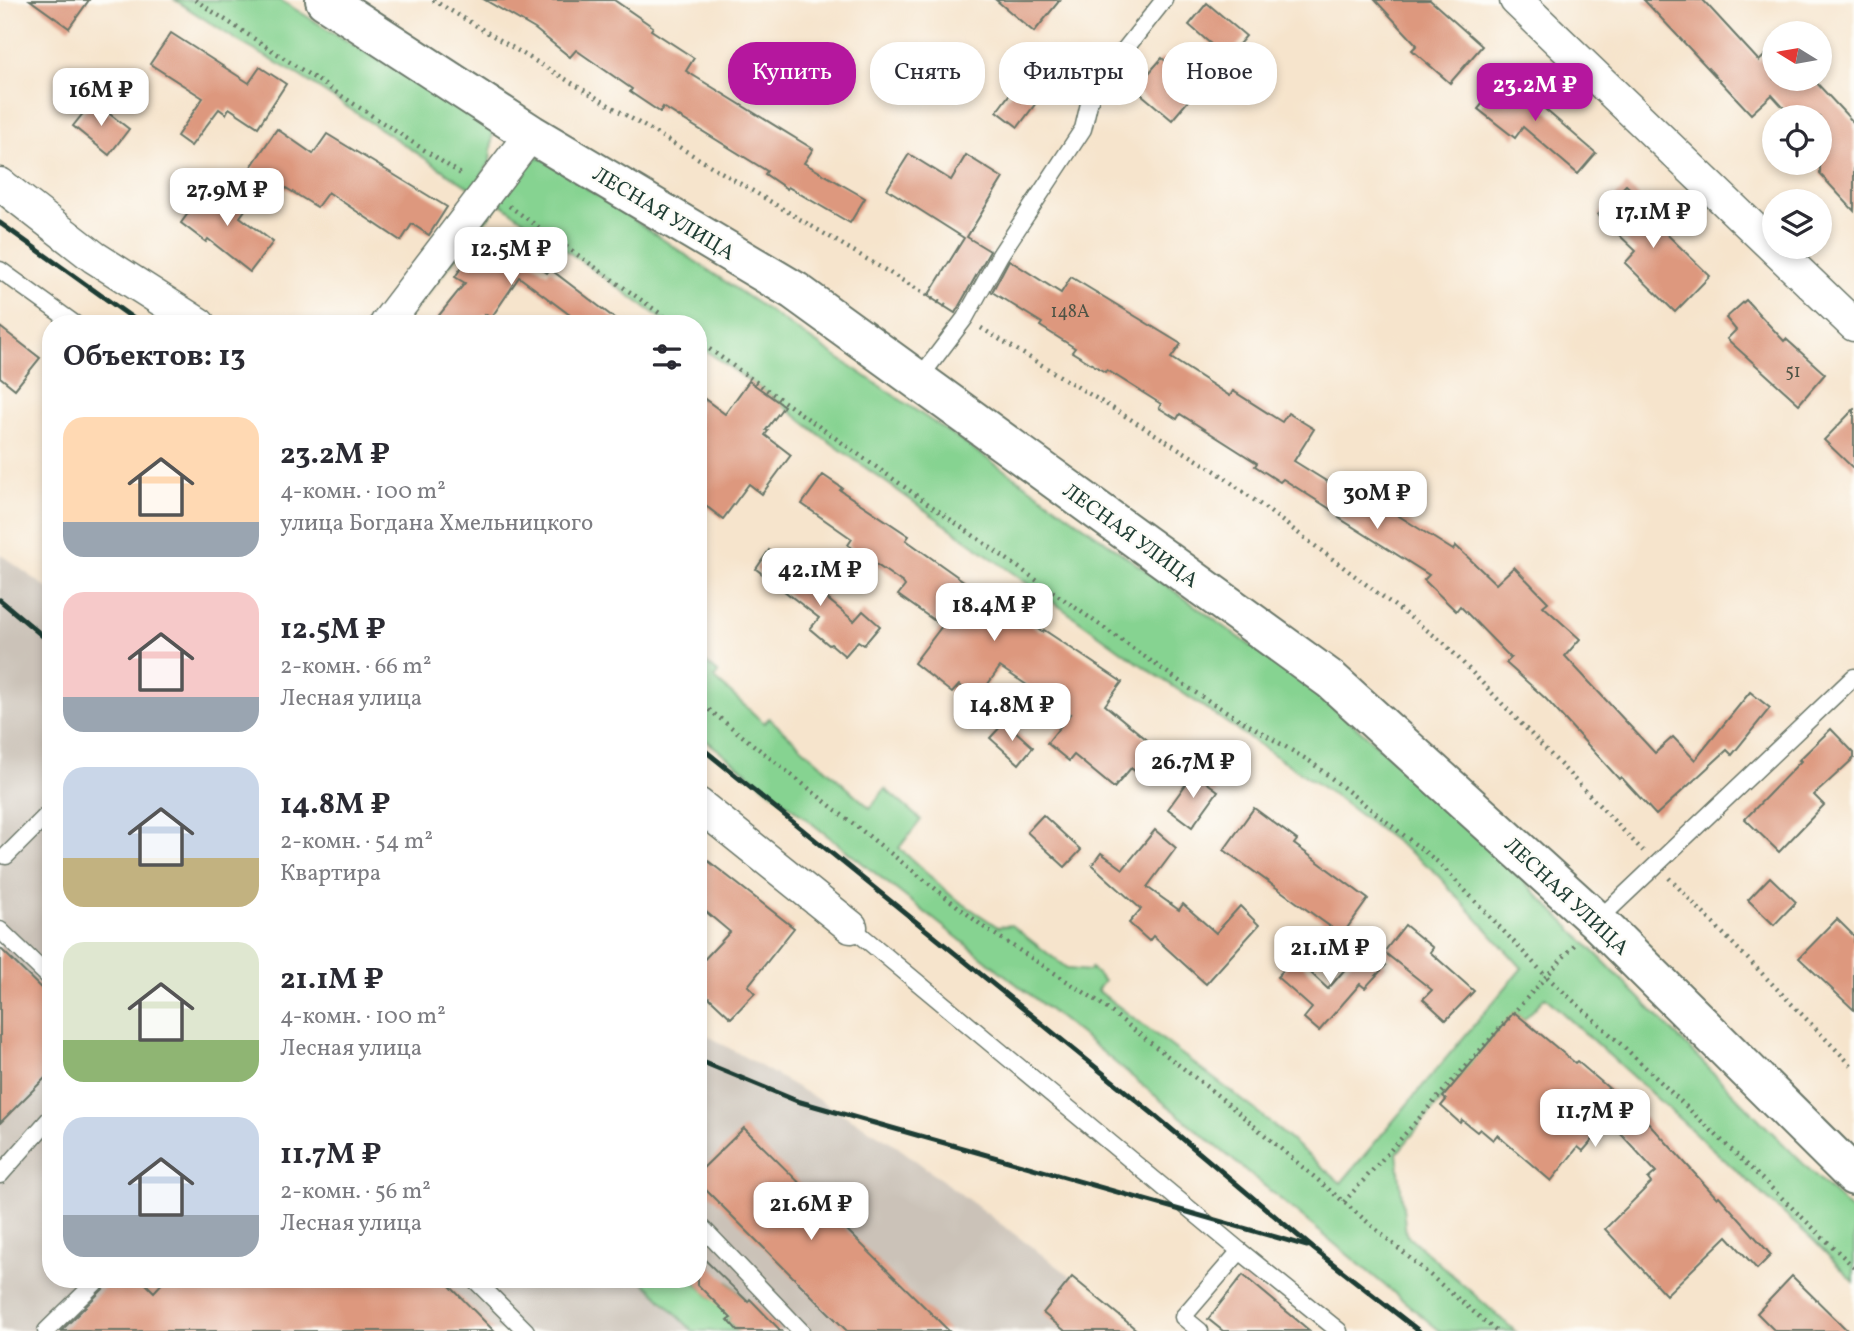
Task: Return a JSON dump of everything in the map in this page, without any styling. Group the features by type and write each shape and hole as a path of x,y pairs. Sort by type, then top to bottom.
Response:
{"street":[{"name":"ЛЕСНАЯ УЛИЦА","path":"325,0 531,134 795,291 1331,680 1597,921 1854,1176"},
{"path":"1516,0 1854,325"},
{"path":"393,315 531,134"},
{"path":"0,184 94,257 185,315"},
{"path":"707,811 851,927"}],"lane":[{"path":"918,380 965,318 1000,255 1083,130 1092,91 1164,0"},
{"path":"0,270 62,315"},
{"path":"1597,921 1854,677"},
{"path":"6,856 42,820"},
{"path":"851,927 1339,1331"},
{"path":"0,930 42,970"},
{"path":"0,1175 42,1126"},
{"path":"707,1232 801,1331"},
{"path":"1200,1331 1183,1317 1240,1251"},
{"path":"46,1331 90,1288"},
{"path":"483,1288 526,1331"}],"path":[{"path":"195,0 488,192 662,315"},
{"path":"433,0 1217,472 1444,643 1854,1068"},
{"path":"707,347 1199,695 1311,762 1439,863 1546,976 1854,1267"},
{"path":"707,708 985,928 1096,1000 1221,1098 1496,1331"},
{"path":"1344,1202 1597,921"}],"shaded area":[{"path":"0,554 42,584 42,1288 707,1288 707,1035 891,1142 1072,1277 1138,1331 0,1331"}],"green space":[{"path":"175,0 280,0 493,130 490,162 473,190 300,76 238,41"},
{"path":"531,155 545,160 1025,484 1307,686 1380,747 1519,876 1854,1213 1854,1282 1813,1240 1545,997 1524,1020 1514,1013 1397,1153 1406,1234 1515,1331 1440,1331 1089,1041 707,741 707,664 718,673 714,678 764,723 769,718 870,808 885,789 921,820 899,848 953,897 998,927 1011,925 1068,969 1089,971 1091,968 1104,981 1097,990 1254,1109 1341,1183 1522,968 1433,870 1335,796 1137,662 707,351 707,315 656,315 500,203 410,315"},
{"path":"728,1282 748,1302 728,1320 738,1331 693,1331 650,1288 701,1288 712,1299"}],"building":[{"path":"30,0 89,0 69,28"},
{"path":"485,0 614,0 653,27 651,30 694,58 686,71 728,97 728,105 741,105 813,149 804,163 865,198 850,223 788,187 787,189 765,174 767,171 663,107 660,112 576,50 570,57 535,29"},
{"path":"996,0 1060,0 1034,32"},
{"path":"1375,0 1430,0 1482,46 1450,83 1412,50 1417,45"},
{"path":"1644,0 1703,0 1759,61 1762,58 1762,91 1824,91 1854,123 1854,211 1821,175 1832,175 1832,105 1781,105 1772,95 1751,114"},
{"path":"1207,3 1246,36 1241,42 1209,42 1189,25"},
{"path":"171,33 249,83 260,67 286,84 258,127 229,108 226,114 219,109 191,146 177,136 203,98 150,64"},
{"path":"1162,58 1162,105 1185,105 1172,120 1148,100 1148,74"},
{"path":"1506,75 1542,103 1540,105 1596,153 1578,174 1523,127 1515,138 1478,109"},
{"path":"93,101 129,129 109,155 73,126"},
{"path":"1002,105 1034,105 1018,127 997,111"},
{"path":"277,129 313,154 327,134 447,207 429,235 412,224 401,241 328,192 317,207 271,179 269,181 251,167"},
{"path":"909,154 951,180 966,155 1003,178 967,237 990,251 955,313 928,296 964,238 887,189"},
{"path":"210,183 245,210 240,217 273,242 250,272 208,239 206,242 181,223"},
{"path":"1626,185 1654,211 1649,217 1710,276 1675,312 1625,263 1636,251 1598,215"},
{"path":"486,231 547,273 550,269 610,315 570,315 519,277 493,315 439,315 465,283 455,277"},
{"path":"1009,260 1061,293 1071,277 1181,344 1171,358 1230,396 1233,391 1282,422 1288,413 1314,429 1294,461 1352,497 1367,473 1393,489 1383,506 1453,550 1456,546 1496,584 1514,567 1548,602 1543,606 1580,639 1565,656 1655,753 1673,737 1695,760 1750,692 1770,708 1732,755 1727,750 1656,815 1546,699 1506,663 1511,658 1460,606 1456,611 1424,580 1429,575 1283,479 1280,482 1255,466 1257,463 1180,414 1177,419 1159,408 1161,404 1107,370 1105,372 1072,352 1075,348 1040,326 1042,323 992,292"},
{"path":"1746,300 1784,341 1786,339 1825,374 1799,404 1727,339 1736,330 1726,318"},
{"path":"0,327 40,358 15,389 0,377"},
{"path":"749,381 784,406 765,435 791,455 762,494 749,484 723,519 707,507 707,401 725,414"},
{"path":"1854,409 1854,469 1824,440"},
{"path":"823,475 842,488 840,490 909,536 906,540 975,589 977,587 1122,682 1105,705 1163,753 1143,778 1131,768 1114,788 1074,755 1069,761 1047,743 1070,714 1000,667 978,698 959,685 952,693 914,663 942,626 898,595 905,586 903,583 848,545 852,539 802,504"},
{"path":"769,550 854,621 863,611 880,626 864,645 858,641 845,656 810,629 819,618 756,569"},
{"path":"1005,722 1033,747 1019,764 990,738"},
{"path":"1831,729 1854,753 1854,758 1814,795 1824,805 1779,852 1745,819"},
{"path":"1194,773 1218,791 1192,827 1168,809"},
{"path":"1254,808 1297,840 1294,844 1368,899 1342,935 1224,850"},
{"path":"1043,815 1081,850 1065,867 1027,832"},
{"path":"1155,830 1176,848 1147,887 1179,910 1183,904 1216,933 1240,906 1259,925 1206,984 1153,936 1149,941 1129,923 1141,909 1092,865 1101,853 1123,869"},
{"path":"707,860 794,928 748,986 755,993 731,1018 707,995 707,956 730,932 707,913"},
{"path":"1770,877 1796,902 1774,925 1748,900"},
{"path":"1837,919 1854,936 1854,1010 1799,958"},
{"path":"1405,925 1433,948 1430,952 1474,991 1446,1020 1423,999 1432,990 1384,952"},
{"path":"1365,946 1386,965 1365,988 1360,984 1319,1031 1304,1018 1312,1008 1277,977 1295,958 1328,989"},
{"path":"0,948 42,989 42,1081 0,1123"},
{"path":"1514,1012 1645,1119 1717,1198 1719,1196 1771,1255 1757,1269 1727,1236 1666,1295 1605,1229 1651,1183 1648,1179 1656,1172 1609,1121 1583,1151 1578,1147 1551,1181 1497,1135 1493,1140 1480,1129 1477,1132 1462,1120 1460,1123 1441,1106 1446,1100 1443,1097"},
{"path":"744,1128 949,1331 847,1331 707,1191 707,1164"},
{"path":"707,1262 748,1302 750,1299 781,1331 738,1331 728,1320 731,1318 701,1288 707,1288"},
{"path":"1243,1275 1310,1331 1223,1331 1208,1319"},
{"path":"1792,1276 1848,1331 1775,1331 1757,1313"},
{"path":"1072,1277 1138,1331 1065,1331 1043,1313"},
{"path":"104,1288 150,1288 154,1292 158,1288 452,1288 494,1331 61,1331"}],"railway":[{"path":"0,223 128,315"},
{"path":"0,600 42,635"},
{"path":"707,752 1152,1113 1314,1249 1419,1331"},
{"path":"707,1064 797,1101 1307,1246"}]}
